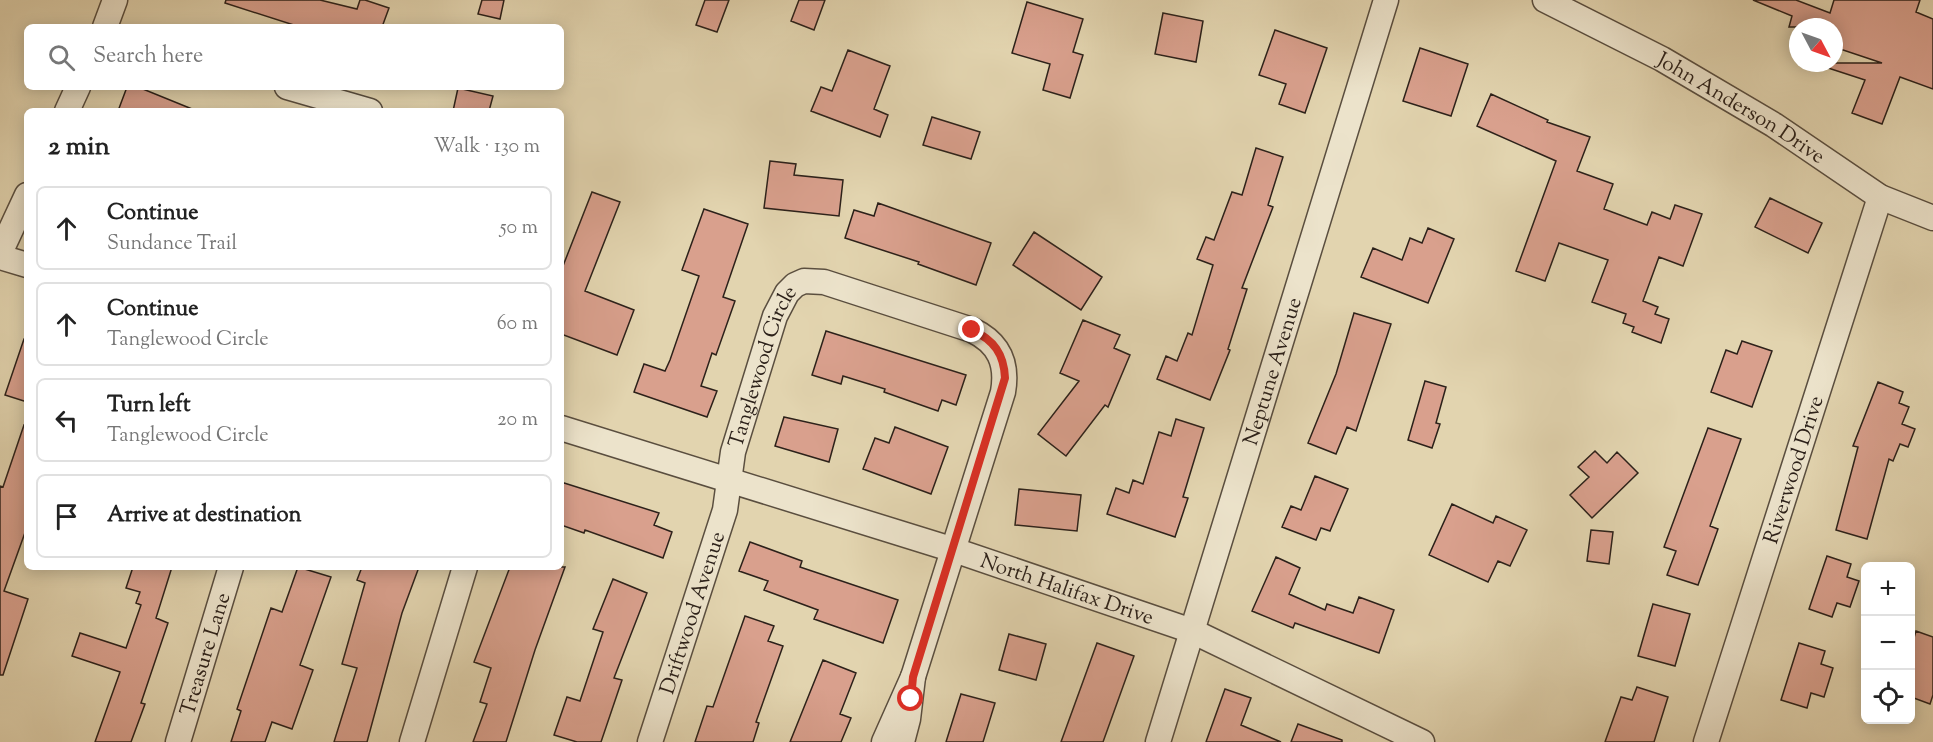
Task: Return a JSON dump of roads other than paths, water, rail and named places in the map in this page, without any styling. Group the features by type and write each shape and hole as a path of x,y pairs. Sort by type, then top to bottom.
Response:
{"street":[{"path":"106,24 116,0"},
{"name":"Neptune Avenue","path":"1158,742 1386,0"},
{"name":"John Anderson Drive","path":"1545,0 1662,59 1774,125 1880,197 1933,218"},
{"path":"68,108 77,90"},
{"path":"297,90 360,108"},
{"name":"Riverwood Drive","path":"1706,742 1880,197"},
{"path":"24,202 0,255 24,264"},
{"name":"Tanglewood Circle","path":"729,482 733,452 780,304 795,285 804,281 824,282 985,336 1000,354 1005,372 1003,392 913,677"},
{"name":"North Halifax Drive","path":"564,429 954,550 1192,631 1422,742"},
{"name":"Driftwood Avenue","path":"650,742 725,510 729,482"},
{"name":"Treasure Lane","path":"178,742 230,570"},
{"path":"412,742 464,570"},
{"path":"884,742 913,677"},
{"path":"902,742 913,677"}]}
